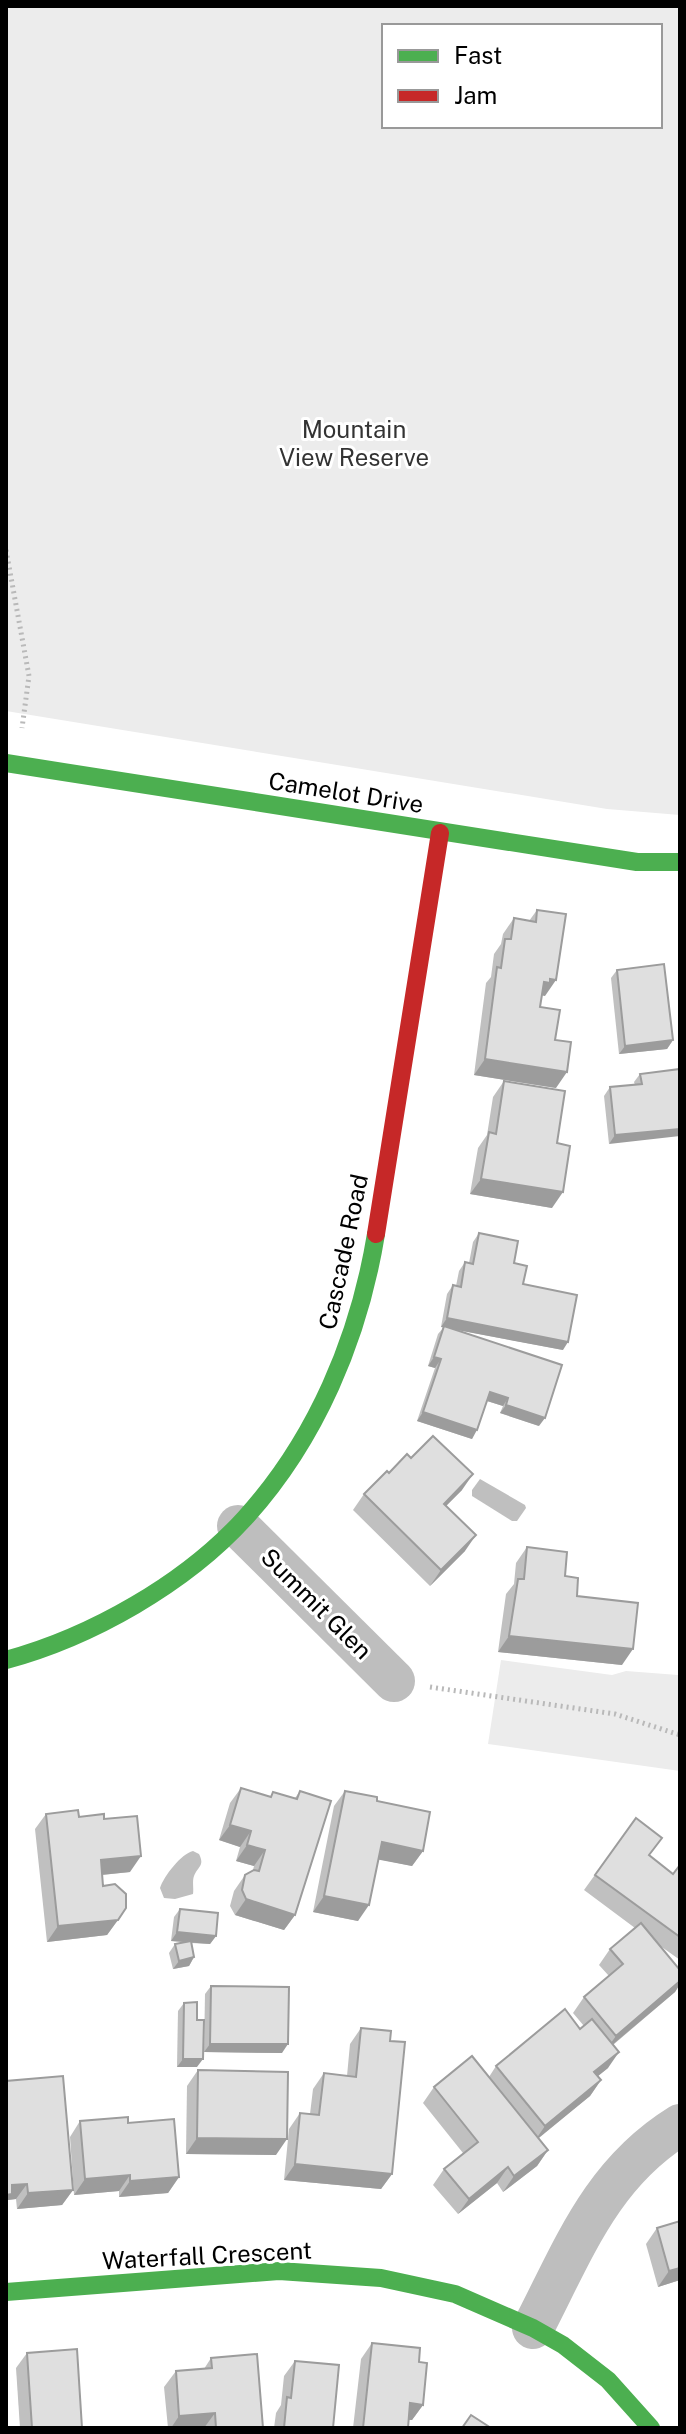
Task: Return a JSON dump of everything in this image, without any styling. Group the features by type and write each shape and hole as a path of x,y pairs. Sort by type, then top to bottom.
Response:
{"street":[{"name":"Camelot Drive","path":"12,764 637,862 680,862"},
{"name":"Cascade Road","path":"6,1660 57,1644 118,1613 178,1574 238,1526 276,1477 335,1381 363,1304 440,833"},
{"name":"Summit Glen","path":"238,1526 394,1681"},
{"path":"533,2328 589,2218 606,2192 651,2144 680,2125"},
{"name":"Waterfall Crescent","path":"6,2292 279,2271 381,2278 455,2294 533,2328 563,2345 608,2380 651,2428"}],"path":[{"path":"6,550 29,676 12,764"},
{"path":"394,1681 615,1714 680,1735"}],"green space":[{"name":"Mountain View Reserve","path":"6,6 680,6 680,815 607,809 6,711"},
{"path":"501,1660 612,1675 626,1671 678,1675 680,1771 488,1744"}],"shaded area":[{"path":"480,1479 525,1505 517,1521 512,1521 472,1496 472,1490"},
{"path":"193,1851 199,1854 201,1861 193,1878 193,1894 175,1899 164,1898 160,1888 165,1878 178,1861"}],"building":[{"path":"537,910 566,914 556,980 544,982 540,1007 560,1010 555,1040 571,1042 567,1072 485,1059 497,967 501,968 505,939 511,939 514,918 536,922"},
{"path":"664,964 673,1040 625,1046 617,970"},
{"path":"680,1069 680,1129 615,1135 610,1087 642,1084 640,1074"},
{"path":"504,1081 565,1091 557,1143 570,1146 563,1192 481,1179 489,1132 496,1134"},
{"path":"479,1233 518,1241 514,1263 527,1266 523,1284 577,1295 568,1342 447,1318 453,1285 461,1287 465,1262 473,1264"},
{"path":"444,1326 562,1365 545,1418 506,1405 508,1398 490,1392 477,1430 423,1412 441,1359 434,1357"},
{"path":"433,1436 473,1474 444,1504 476,1535 441,1570 364,1494 407,1454 411,1458"},
{"path":"527,1547 567,1552 565,1576 578,1578 577,1596 638,1603 633,1649 509,1636 518,1579 524,1579"},
{"path":"241,1788 271,1797 273,1792 297,1799 300,1791 331,1801 295,1915 246,1899 242,1890 245,1875 259,1871 265,1850 247,1845 251,1831 230,1825"},
{"path":"345,1791 430,1812 423,1851 382,1842 369,1905 324,1896"},
{"path":"78,1810 79,1817 104,1814 104,1819 137,1816 141,1856 101,1860 103,1886 115,1884 126,1894 126,1908 118,1920 58,1926 46,1814"},
{"path":"636,1818 662,1838 649,1855 673,1874 680,1865 680,1937 595,1875"},
{"path":"180,1909 218,1913 216,1936 177,1932"},
{"path":"641,1923 680,1970 680,1981 616,2036 584,1997 623,1964 610,1949"},
{"path":"191,1941 194,1957 179,1961 175,1944"},
{"path":"211,1986 289,1987 288,2044 210,2044"},
{"path":"197,2002 197,2020 204,2020 203,2059 183,2059 184,2003"},
{"path":"565,2009 580,2029 592,2019 619,2052 594,2072 601,2080 545,2126 496,2066"},
{"path":"361,2028 391,2031 390,2041 405,2042 392,2174 295,2164 300,2113 319,2115 324,2073 356,2077"},
{"path":"472,2056 548,2150 514,2176 508,2167 469,2199 444,2169 478,2142 434,2087"},
{"path":"198,2070 288,2072 287,2139 197,2138"},
{"path":"63,2076 73,2190 28,2193 27,2184 12,2185 12,2194 6,2195 6,2081"},
{"path":"128,2117 128,2123 174,2119 179,2177 130,2181 130,2175 85,2179 80,2121"},
{"path":"680,2221 680,2268 669,2271 657,2228"},
{"path":"372,2343 420,2348 419,2362 427,2363 423,2405 410,2403 408,2428 363,2428"},
{"path":"77,2349 82,2428 32,2428 27,2353"},
{"path":"257,2354 263,2428 216,2428 215,2413 179,2416 176,2371 212,2368 211,2358"},
{"path":"295,2361 339,2365 333,2428 284,2428"},
{"path":"471,2415 491,2428 462,2428"}],"traffic: fast":[{"path":"6,763 637,862 680,862"},
{"path":"6,1660 71,1637 135,1605 194,1565 245,1518 293,1455 331,1386 358,1311 376,1234"},
{"path":"6,2292 279,2271 381,2278 455,2294 533,2328 563,2345 608,2380 651,2428"}],"traffic: jam":[{"path":"376,1234 440,833"}]}
